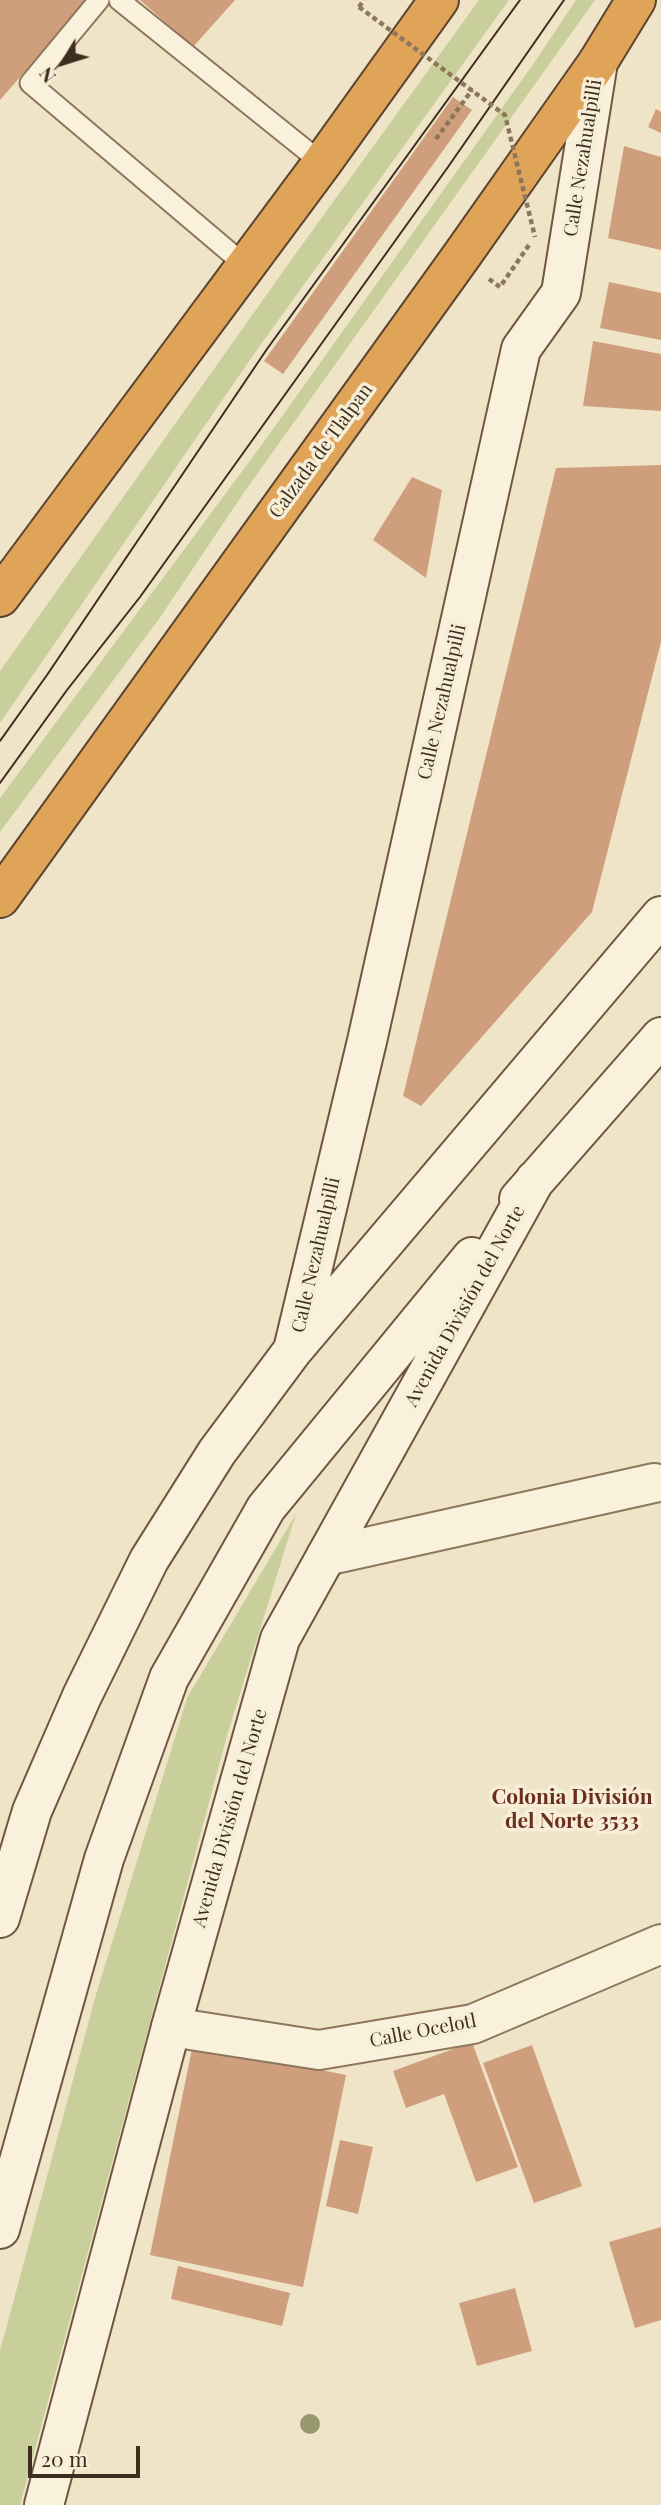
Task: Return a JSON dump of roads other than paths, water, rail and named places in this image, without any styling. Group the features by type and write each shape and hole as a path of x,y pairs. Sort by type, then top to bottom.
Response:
{"highway":[{"path":"0,597 322,163 439,0"},
{"name":"Calzada de Tlalpan","path":"0,898 460,258 598,62 636,0"}],"street":[{"name":"Calle Nezahualpilli","path":"293,1350 367,1041 521,349 561,293 598,62"},
{"path":"0,1918 32,1811 82,1696 149,1560 218,1452 293,1350 643,955 661,916"},
{"name":"Avenida División del Norte","path":"0,2228 104,1859 169,1678 266,1508 535,1180 661,1037"},
{"name":"Avenida División del Norte","path":"44,2505 171,2027 280,1639 535,1180"},
{"path":"326,1556 654,1483"},
{"name":"Calle Ocelotl","path":"171,2027 319,2050 473,2024 661,1944"}],"lane":[{"path":"99,0 30,83 246,265"},
{"path":"119,0 322,163"}],"tram line":[{"path":"0,741 267,349 520,0"},
{"path":"0,783 67,690 140,597 448,167 564,0"}],"district":[{"name":"Colonia División del Norte 3533","path":"572,1809"}]}
